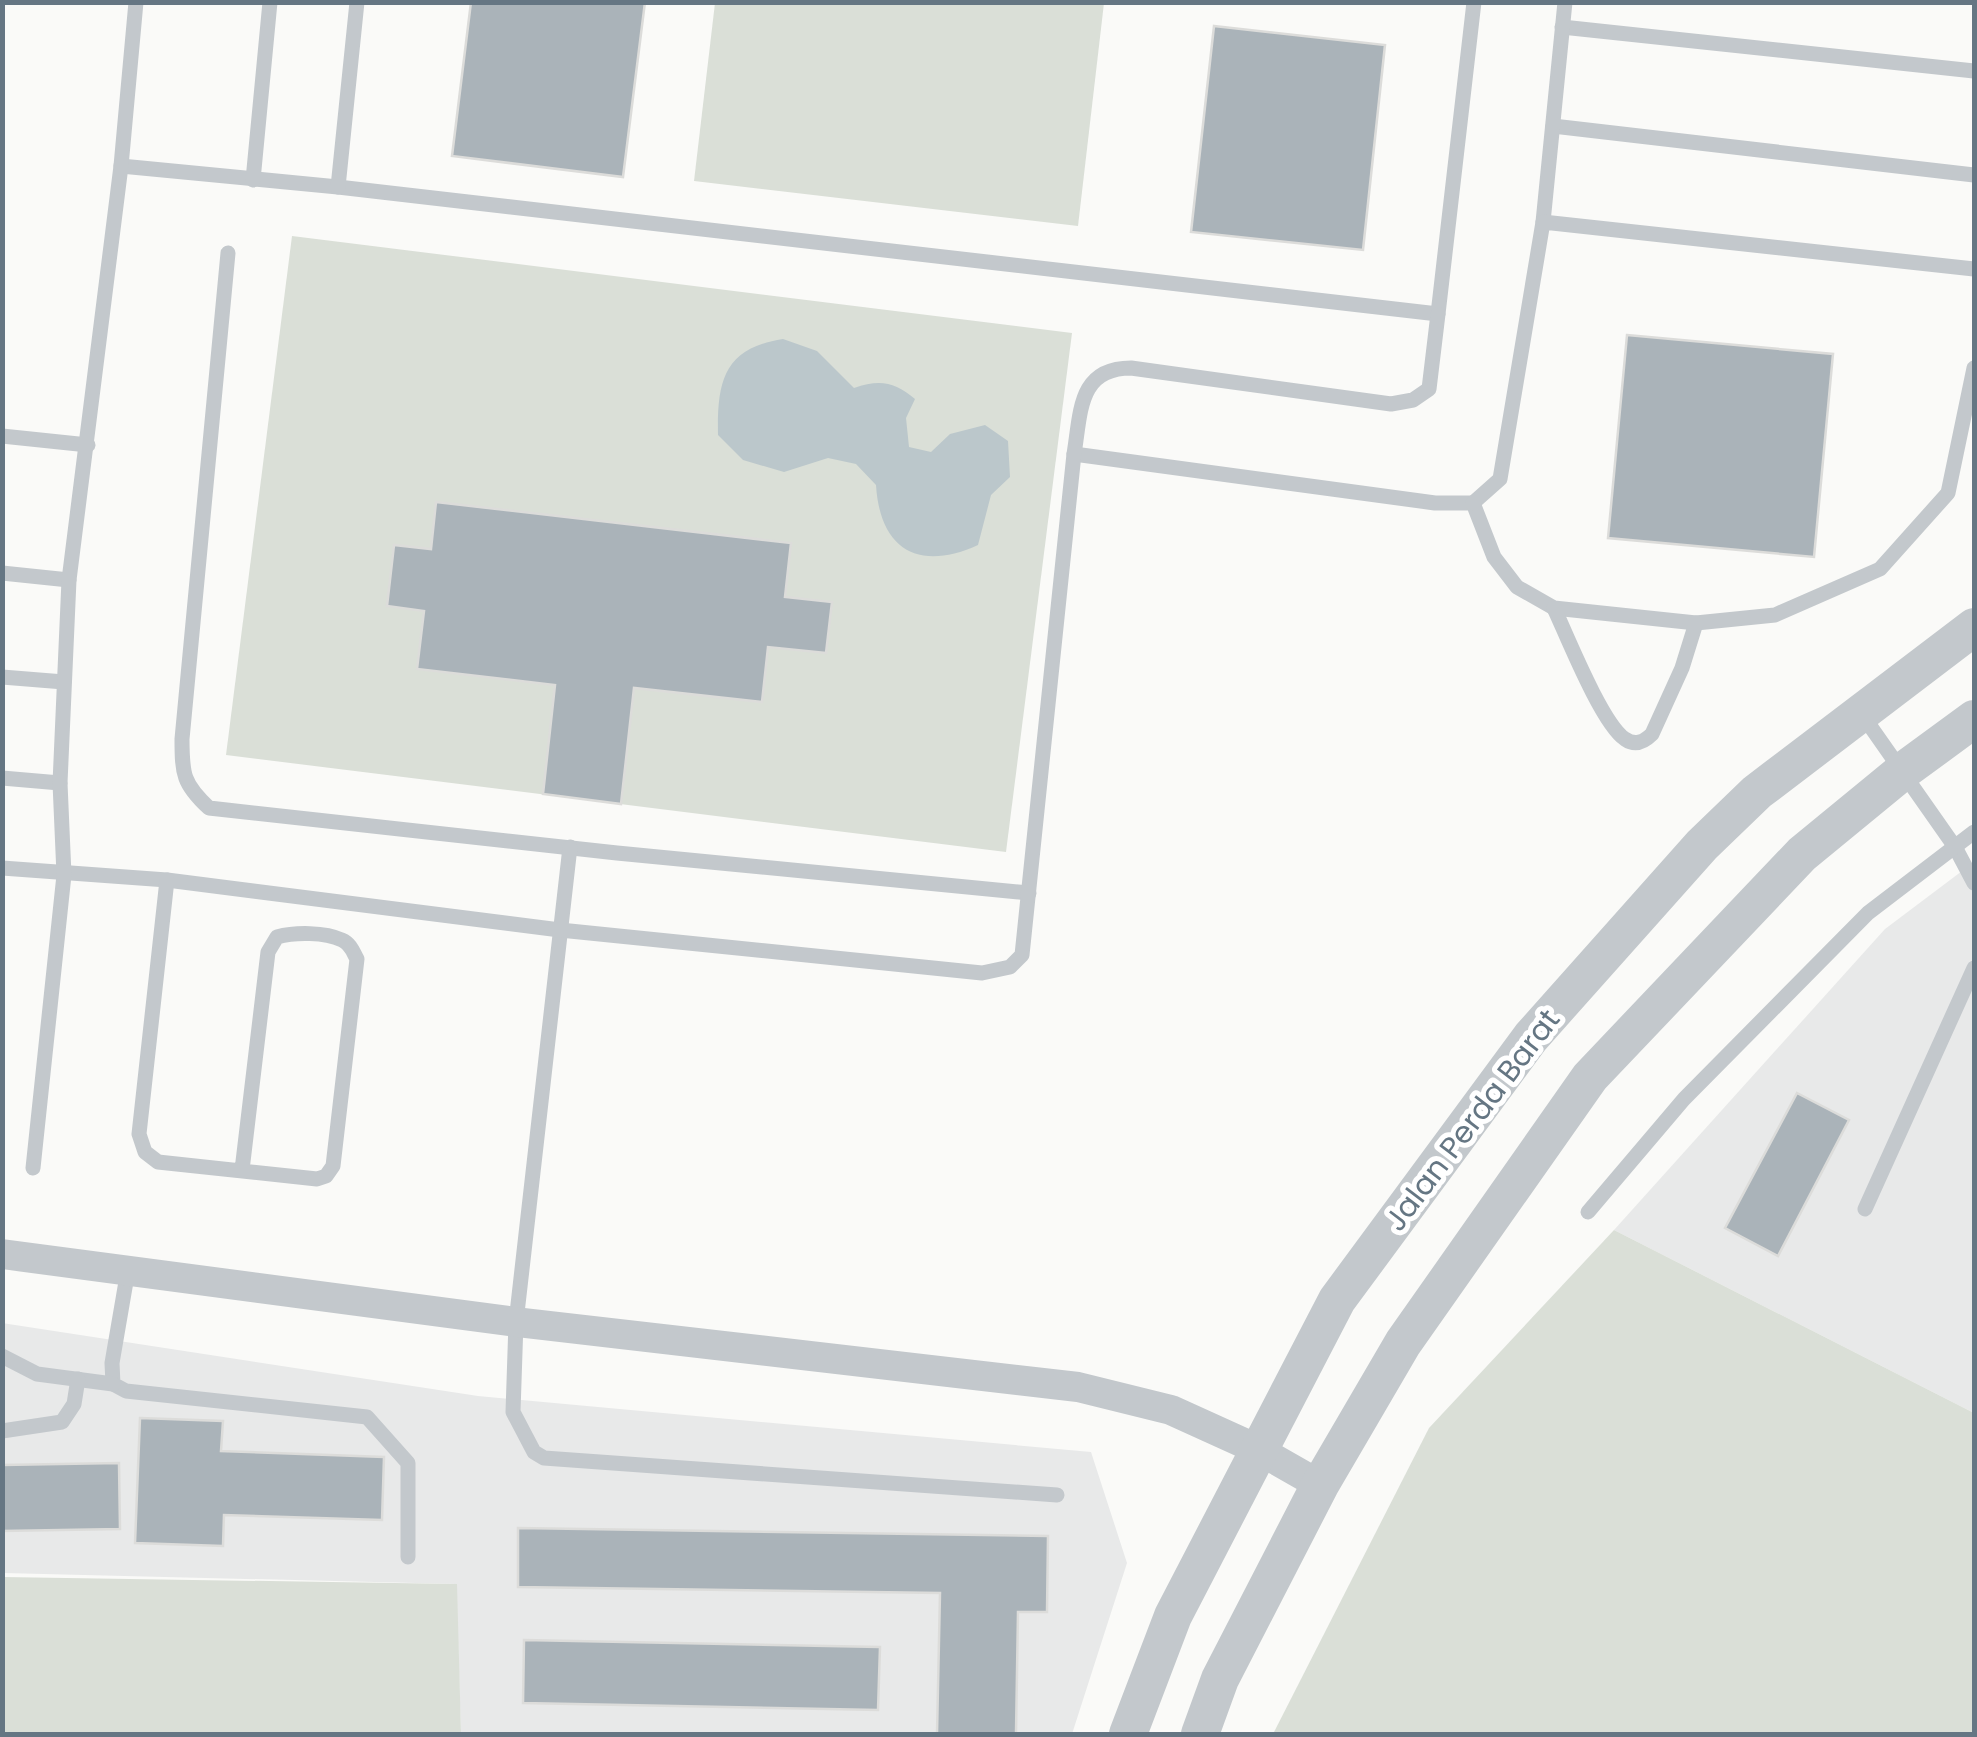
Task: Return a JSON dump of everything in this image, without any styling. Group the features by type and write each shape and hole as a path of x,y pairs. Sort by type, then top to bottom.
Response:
{"street":[{"name":"Jalan Perda Barat","path":"1128,1734 1173,1616 1337,1300 1531,1037 1716,832 1757,792 1974,628"},
{"path":"1200,1734 1220,1679 1320,1486 1403,1342 1590,1077 1802,854 1974,719"},
{"path":"2,1254 516,1322 1078,1387 1171,1410 1257,1449 1320,1486"}],"lane":[{"path":"33,1168 64,875 60,784 68,580 122,166 136,2"},
{"path":"253,180 270,2"},
{"path":"338,187 357,2"},
{"path":"2,868 166,880 560,930 982,973 1010,968 1022,955 1074,454 1083,401 1093,379 1110,368 1131,368 1391,404 1413,400 1430,388 1474,2"},
{"path":"1074,454 1435,504 1473,504 1500,479 1543,222 1565,2"},
{"path":"1562,28 1974,71"},
{"path":"1553,126 1974,176"},
{"path":"122,166 338,187 1438,314"},
{"path":"1543,222 1974,268"},
{"path":"228,253 182,739 182,762 190,790 209,808 1028,892"},
{"path":"1473,504 1494,558 1516,586 1554,608 1696,624 1776,614 1880,570 1948,493 1974,368"},
{"path":"2,436 88,445"},
{"path":"2,573 68,580"},
{"path":"1554,608 1603,709 1623,738 1634,744 1652,734 1682,668 1696,624"},
{"path":"2,677 64,682"},
{"path":"1861,713 1955,847 1974,883"},
{"path":"2,778 60,784"},
{"path":"1588,1212 1684,1099 1868,913 1974,832"},
{"path":"570,848 516,1322 513,1412 534,1452 544,1458 1056,1495"},
{"path":"166,880 138,1134 145,1152 158,1162 317,1180 326,1176 333,1166 358,959 341,939 291,933 277,937 268,952 242,1170"},
{"path":"1864,1209 1974,968"},
{"path":"112,1384 128,1270"},
{"path":"2,1356 37,1374 112,1384 126,1392 367,1418 408,1463 408,1556"},
{"path":"2,1431 62,1422 74,1404 78,1380"}],"shaded area":[{"path":"715,3 1104,3 1078,226 694,181"},
{"path":"292,236 1072,333 1006,852 226,755"},
{"path":"783,339 817,351 854,388 887,384 915,399 906,418 909,447 931,452 950,434 985,425 1008,441 1010,477 991,495 978,545 938,556 906,550 885,526 876,485 856,464 828,458 784,472 743,460 718,435 719,398 728,370 748,350"},
{"path":"1974,862 1974,1413 1614,1230 1885,929"},
{"path":"1614,1230 1974,1413 1974,1734 1273,1734 1429,1428"},
{"path":"2,1323 478,1396 1091,1452 1127,1563 1072,1734 1016,1734 1018,1612 1047,1612 1048,1536 519,1528 518,1587 940,1593 937,1734 461,1734 456,1584 3,1573 3,1531 120,1528 118,1463 3,1465","holes":["140,1418 223,1422 221,1451 383,1457 382,1520 224,1515 223,1546","524,1641 880,1648 878,1710 523,1703"]},
{"path":"3,1577 457,1584 461,1734 3,1734"}],"building":[{"path":"471,2 645,2 623,177 452,156"},
{"path":"1214,26 1385,45 1363,250 1191,232"},
{"path":"1627,335 1833,354 1814,557 1608,538"},
{"path":"436,502 791,543 785,597 832,602 826,653 768,647 762,702 634,688 621,804 543,794 555,685 417,669 424,611 387,606 394,545 431,549"},
{"path":"1797,1093 1849,1120 1778,1256 1725,1228"},
{"path":"140,1418 223,1421 221,1451 384,1457 382,1520 224,1515 223,1546 135,1543"},
{"path":"119,1463 120,1529 2,1531 2,1465"},
{"path":"518,1528 1048,1536 1047,1612 1018,1612 1016,1734 937,1734 940,1593 518,1587"},
{"path":"524,1640 880,1647 878,1710 523,1703"}]}
